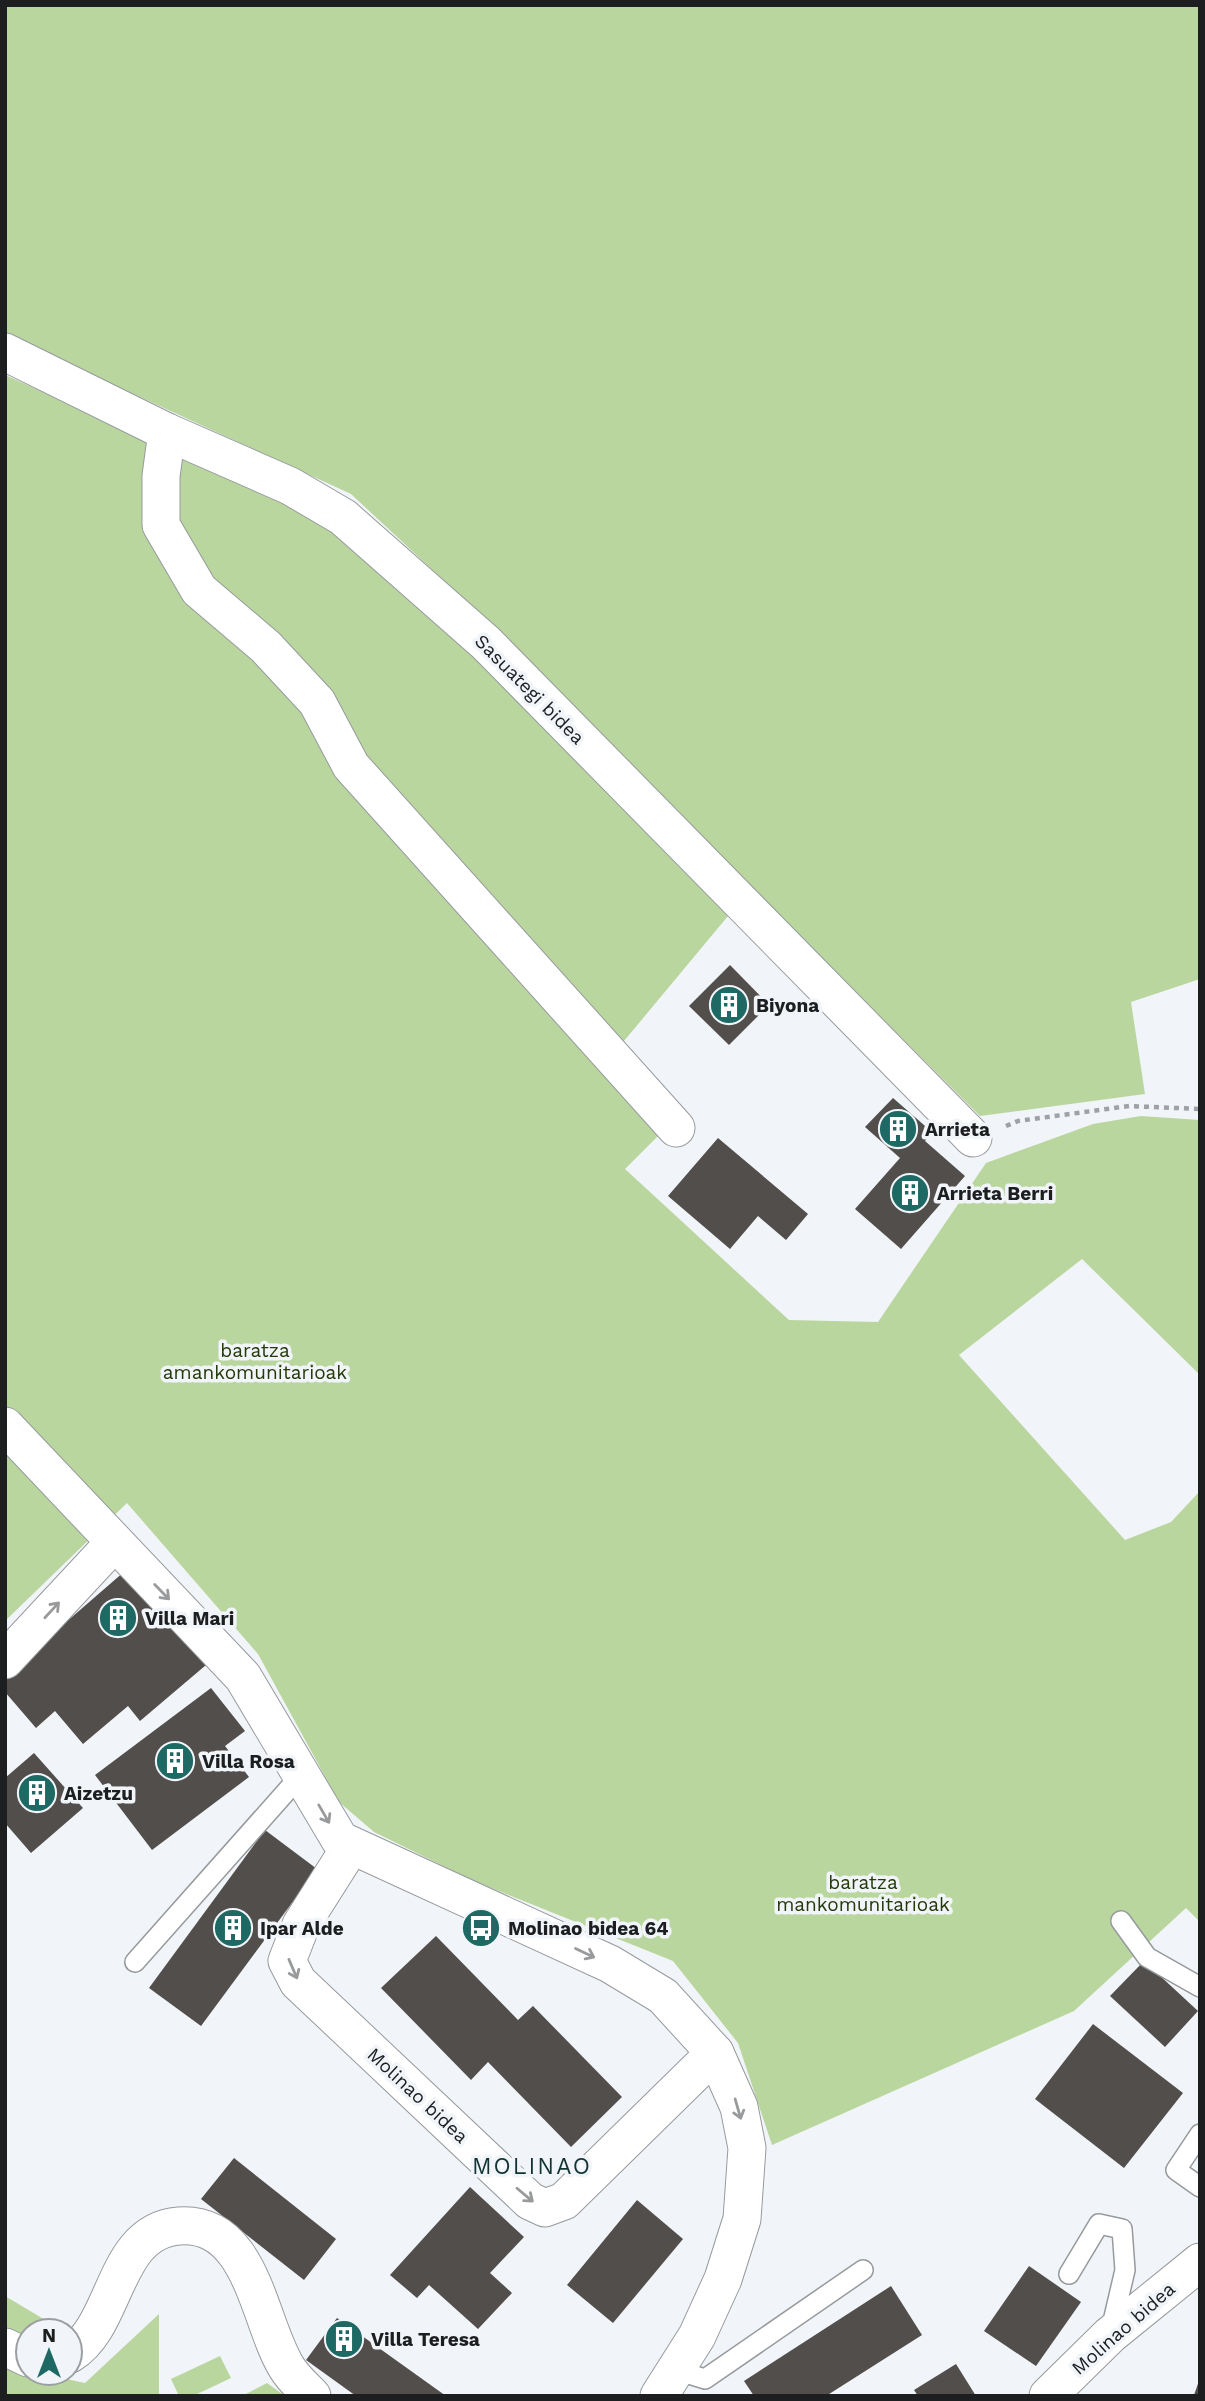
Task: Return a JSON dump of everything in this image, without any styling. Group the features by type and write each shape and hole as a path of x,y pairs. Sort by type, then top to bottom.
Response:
{"street":[{"name":"Sasuategi bidea","path":"5,352 167,432 290,486 343,517 486,643 973,1138"},
{"path":"167,432 160,476 162,525 199,590 266,647 317,702 351,766 677,1128"},
{"path":"5,1426 243,1677 340,1840 610,1964 663,1996 715,2053 739,2106 747,2148 742,2219 723,2279 697,2336 668,2383"},
{"path":"5,1660 114,1543"},
{"name":"Molinao bidea","path":"351,1846 301,1925 287,1961 298,1982 530,2201 545,2208 564,2201 715,2053"},
{"path":"84,2344 92,2335 130,2256 160,2231 176,2226 193,2226 211,2231 226,2242 238,2256 252,2281 287,2369 312,2396"},
{"name":"Molinao bidea","path":"1048,2396 1110,2335 1200,2262"}],"lane":[{"path":"135,1962 301,1775"},
{"path":"1121,1921 1147,1957 1200,1987"},
{"path":"1200,2134 1176,2170 1200,2187"},
{"path":"1069,2274 1099,2224 1122,2230 1125,2270 1110,2335"},
{"path":"668,2383 705,2379 863,2270"}],"path":[{"path":"973,1138 1018,1121 1129,1106 1200,1109"}],"green space":[{"path":"5,5 1200,5 1200,979 1131,1002 1145,1094 980,1116 499,632 351,494 5,335"},
{"path":"5,375 325,517 523,698 728,916 619,1047 664,1130 625,1169 789,1320 878,1322 986,1163 1093,1124 1141,1116 1200,1120 1200,1375 1082,1259 959,1355 1125,1540 1171,1522 1200,1491 1200,1922 1186,1908 1074,2011 772,2145 738,2043 673,1961 474,1881 374,1832 339,1802 258,1654 127,1503 5,1621"},
{"path":"5,2296 40,2317 14,2317 14,2387 84,2387 84,2383 159,2314 159,2396 5,2396"},
{"path":"220,2356 231,2378 193,2396 179,2396 171,2379"},
{"path":"267,2383 285,2396 242,2396"}],"building":[{"name":"Biyona","path":"730,965 769,1005 729,1045 689,1006"},
{"name":"Arrieta Berri","path":"893,1098 932,1132 925,1141 965,1176 901,1249 855,1209 900,1158 865,1127"},
{"path":"718,1138 808,1214 786,1240 758,1216 730,1249 668,1196"},
{"name":"Villa Mari","path":"125,1571 206,1665 140,1721 128,1706 83,1744 55,1711 36,1728 5,1692 5,1675"},
{"name":"Villa Rosa","path":"211,1688 245,1731 225,1746 249,1777 152,1850 95,1775"},
{"name":"Aizetzu","path":"34,1753 83,1808 31,1853 5,1823 5,1778"},
{"name":"Ipar Alde","path":"265,1830 317,1869 201,2026 149,1988"},
{"path":"436,1936 518,2020 533,2006 622,2097 571,2147 488,2062 471,2080 381,1988"},
{"path":"1144,1961 1198,2011 1165,2047 1110,1996"},
{"path":"1093,2024 1183,2093 1124,2168 1035,2099"},
{"path":"234,2158 336,2239 304,2280 201,2199"},
{"path":"470,2187 524,2237 490,2273 512,2293 478,2329 429,2285 417,2298 390,2275"},
{"path":"637,2200 683,2239 613,2323 567,2285"},
{"path":"1029,2266 1081,2302 1036,2366 984,2331"},
{"path":"891,2286 922,2335 826,2396 754,2396 744,2381"},
{"name":"Villa Teresa","path":"337,2318 446,2396 356,2396 306,2360"},
{"path":"956,2364 976,2396 918,2396 914,2390"},
{"path":"1200,2378 1200,2396 1197,2396 1194,2395"}],"place":[{"name":"Biyona","path":"729,1005"},
{"name":"Arrieta","path":"898,1129"},
{"name":"Arrieta Berri","path":"910,1193"},
{"name":"Villa Mari","path":"118,1618"},
{"name":"Villa Rosa","path":"175,1761"},
{"name":"Aizetzu","path":"37,1793"},
{"name":"Ipar Alde","path":"233,1928"},
{"name":"Molinao bidea 64","path":"481,1928"},
{"name":"Villa Teresa","path":"344,2339"}],"district":[{"name":"MOLINAO","path":"532,2166"}],"park label":[{"name":"baratza amankomunitarioak","path":"255,1361"},
{"name":"baratza mankomunitarioak","path":"863,1893"}]}
